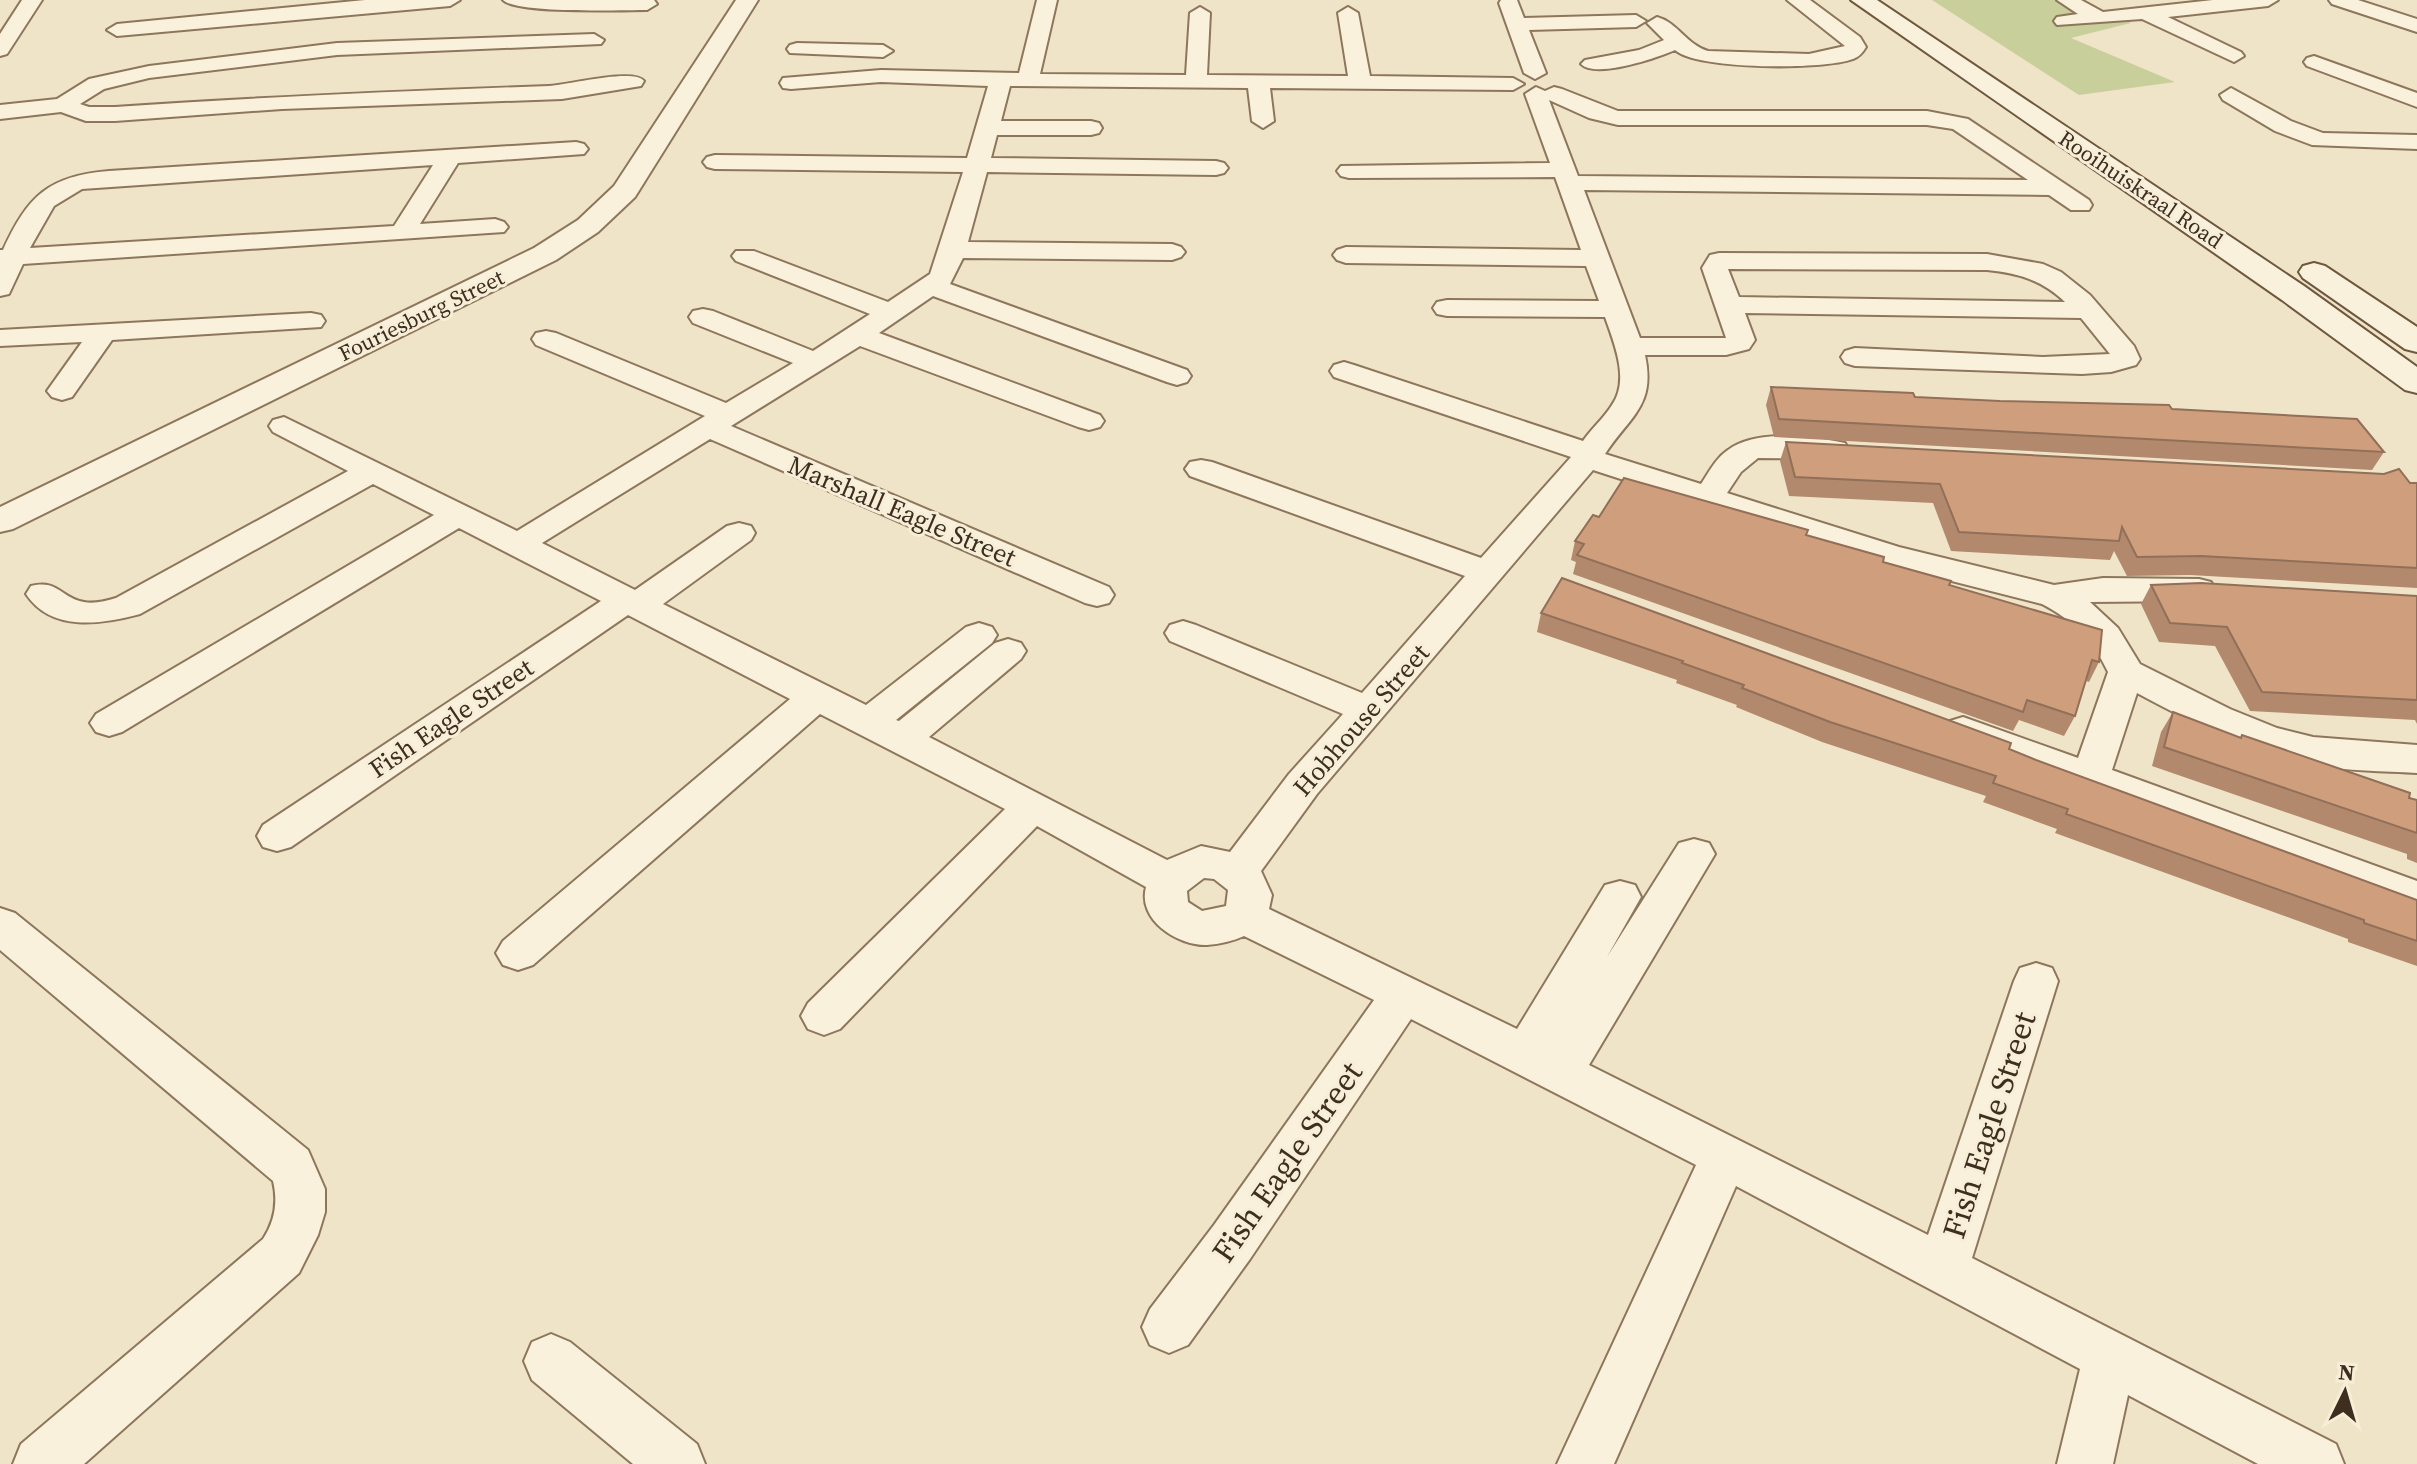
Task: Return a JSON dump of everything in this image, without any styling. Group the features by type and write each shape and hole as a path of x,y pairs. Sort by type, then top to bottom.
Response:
{"main road":[{"name":"Fouriesburg Street","path":"0,521 545,254 578,234 610,210 625,191 747,0"},
{"name":"Rooihuiskraal Road","path":"1862,0 2293,293 2417,383"},
{"name":"Rooihuiskraal Road","path":"1902,0 2108,136"},
{"path":"2289,255 2417,342"}],"street":[{"path":"0,50 32,0"},
{"path":"117,30 450,0"},
{"path":"513,0 559,4 647,4"},
{"path":"1513,13 1639,14 1697,55 1809,60 1848,54 1856,47 1853,41 1797,0"},
{"path":"2067,0 2100,18"},
{"path":"2125,0 2234,56"},
{"path":"2064,21 2268,0"},
{"path":"2339,0 2417,26"},
{"path":"518,544 858,335 942,278 982,150 1025,81 1053,7"},
{"path":"337,49 346,9"},
{"path":"1196,82 1200,13"},
{"path":"1348,13 1360,83"},
{"name":"Hobhouse Street","path":"1240,894 1303,784 1589,456 1628,406 1636,388 1629,346 1534,86 1513,13"},
{"path":"0,112 63,105 97,84 127,75 337,49 594,40"},
{"path":"1592,64 1644,56 1678,42"},
{"path":"797,49 886,44 876,65 881,82"},
{"path":"1679,71 1680,66 1697,55"},
{"path":"2314,62 2417,100"},
{"path":"906,106 915,79"},
{"path":"791,83 915,79 1534,86 1597,113 1618,118 1927,118 1960,124 2080,205"},
{"path":"63,105 86,114 115,114 282,102 562,92 633,81"},
{"path":"1258,82 1263,121"},
{"path":"2231,95 2283,126 2320,140 2417,142"},
{"path":"715,162 982,150 1091,128"},
{"path":"0,288 8,257 35,212 63,187 85,182 576,149"},
{"path":"851,149 982,150 1216,168"},
{"path":"776,155 982,150"},
{"path":"402,233 449,159"},
{"path":"1349,171 2056,188"},
{"path":"8,257 495,227"},
{"path":"953,250 1172,252"},
{"path":"1346,255 1597,258"},
{"path":"745,256 892,313"},
{"path":"1629,346 1734,346 1741,340 1715,268 1719,261 1987,262 2017,264 2042,271 2058,280 2124,352 2126,359 2120,365 1855,357"},
{"path":"932,287 1177,376"},
{"path":"1728,305 2087,310"},
{"path":"1900,307 1928,360"},
{"path":"1447,308 1615,309"},
{"path":"703,317 814,361"},
{"path":"0,338 311,321"},
{"path":"62,391 104,331"},
{"path":"858,335 1089,421"},
{"name":"Marshall Eagle Street","path":"546,339 1097,595"},
{"path":"1344,371 1708,498 1889,555 2054,596 2080,608 2094,620 2112,642 2126,672 2238,728 2313,751 2417,759"},
{"path":"284,426 1033,806 1169,880 1165,892 1166,904 1184,923 1199,928 1215,928 1240,894"},
{"path":"1708,498 1736,458 1745,451 1780,447 1858,452"},
{"path":"1201,469 1490,573"},
{"path":"43,594 66,612 92,613 128,606 372,471"},
{"path":"314,629 472,521"},
{"path":"109,723 472,521"},
{"name":"Fish Eagle Street","path":"277,836 739,533"},
{"path":"2054,596 2118,589 2234,592"},
{"path":"1183,633 1369,710"},
{"path":"869,722 993,643 901,740"},
{"path":"2091,776 2126,672"},
{"path":"518,953 817,696"},
{"path":"1928,717 2417,898"},
{"path":"824,1016 1033,806"},
{"path":"1542,1065 1694,854"},
{"name":"Fish Eagle Street","path":"1169,880 1188,866 1201,862 1227,865 1240,894 1308,946 1725,1156 2316,1464"},
{"path":"1542,1065 1620,897"},
{"path":"7,941 291,1166 300,1180 301,1195 297,1226 281,1256 41,1464"},
{"name":"Fish Eagle Street","path":"1942,1270 2036,981"},
{"name":"Fish Eagle Street","path":"1169,1327 1232,1242 1403,995"},
{"path":"1585,1464 1725,1156"},
{"path":"2085,1464 2110,1355"},
{"path":"551,1361 677,1464"}],"green space":[{"path":"1932,0 2080,0 2131,23 2071,38 2175,82 2079,95"}],"building":[{"path":"1771,387 1913,393 1915,397 2000,401 2169,405 2172,409 2357,419 2384,452 1779,419"},
{"path":"1786,442 2384,474 2399,469 2410,483 2417,483 2417,568 2201,556 2137,557 2122,527 2119,541 1959,532 1940,484 1795,477"},
{"path":"1624,478 1808,530 1806,535 1884,557 1883,562 1951,581 1949,585 2102,630 2099,662 2092,660 2075,716 2027,700 2023,712 1577,555 1584,544 1575,541 1593,515 1599,517"},
{"path":"1562,578 2011,743 2009,749 2036,760 2417,900 2417,941 2066,814 2068,809 1993,783 1996,776 1830,722 1683,661 1541,613"},
{"path":"2201,583 2417,596 2417,700 2262,692 2227,627 2170,623 2151,585"},
{"path":"2173,712 2241,738 2242,735 2410,793 2409,798 2417,800 2417,833 2164,747"}]}
